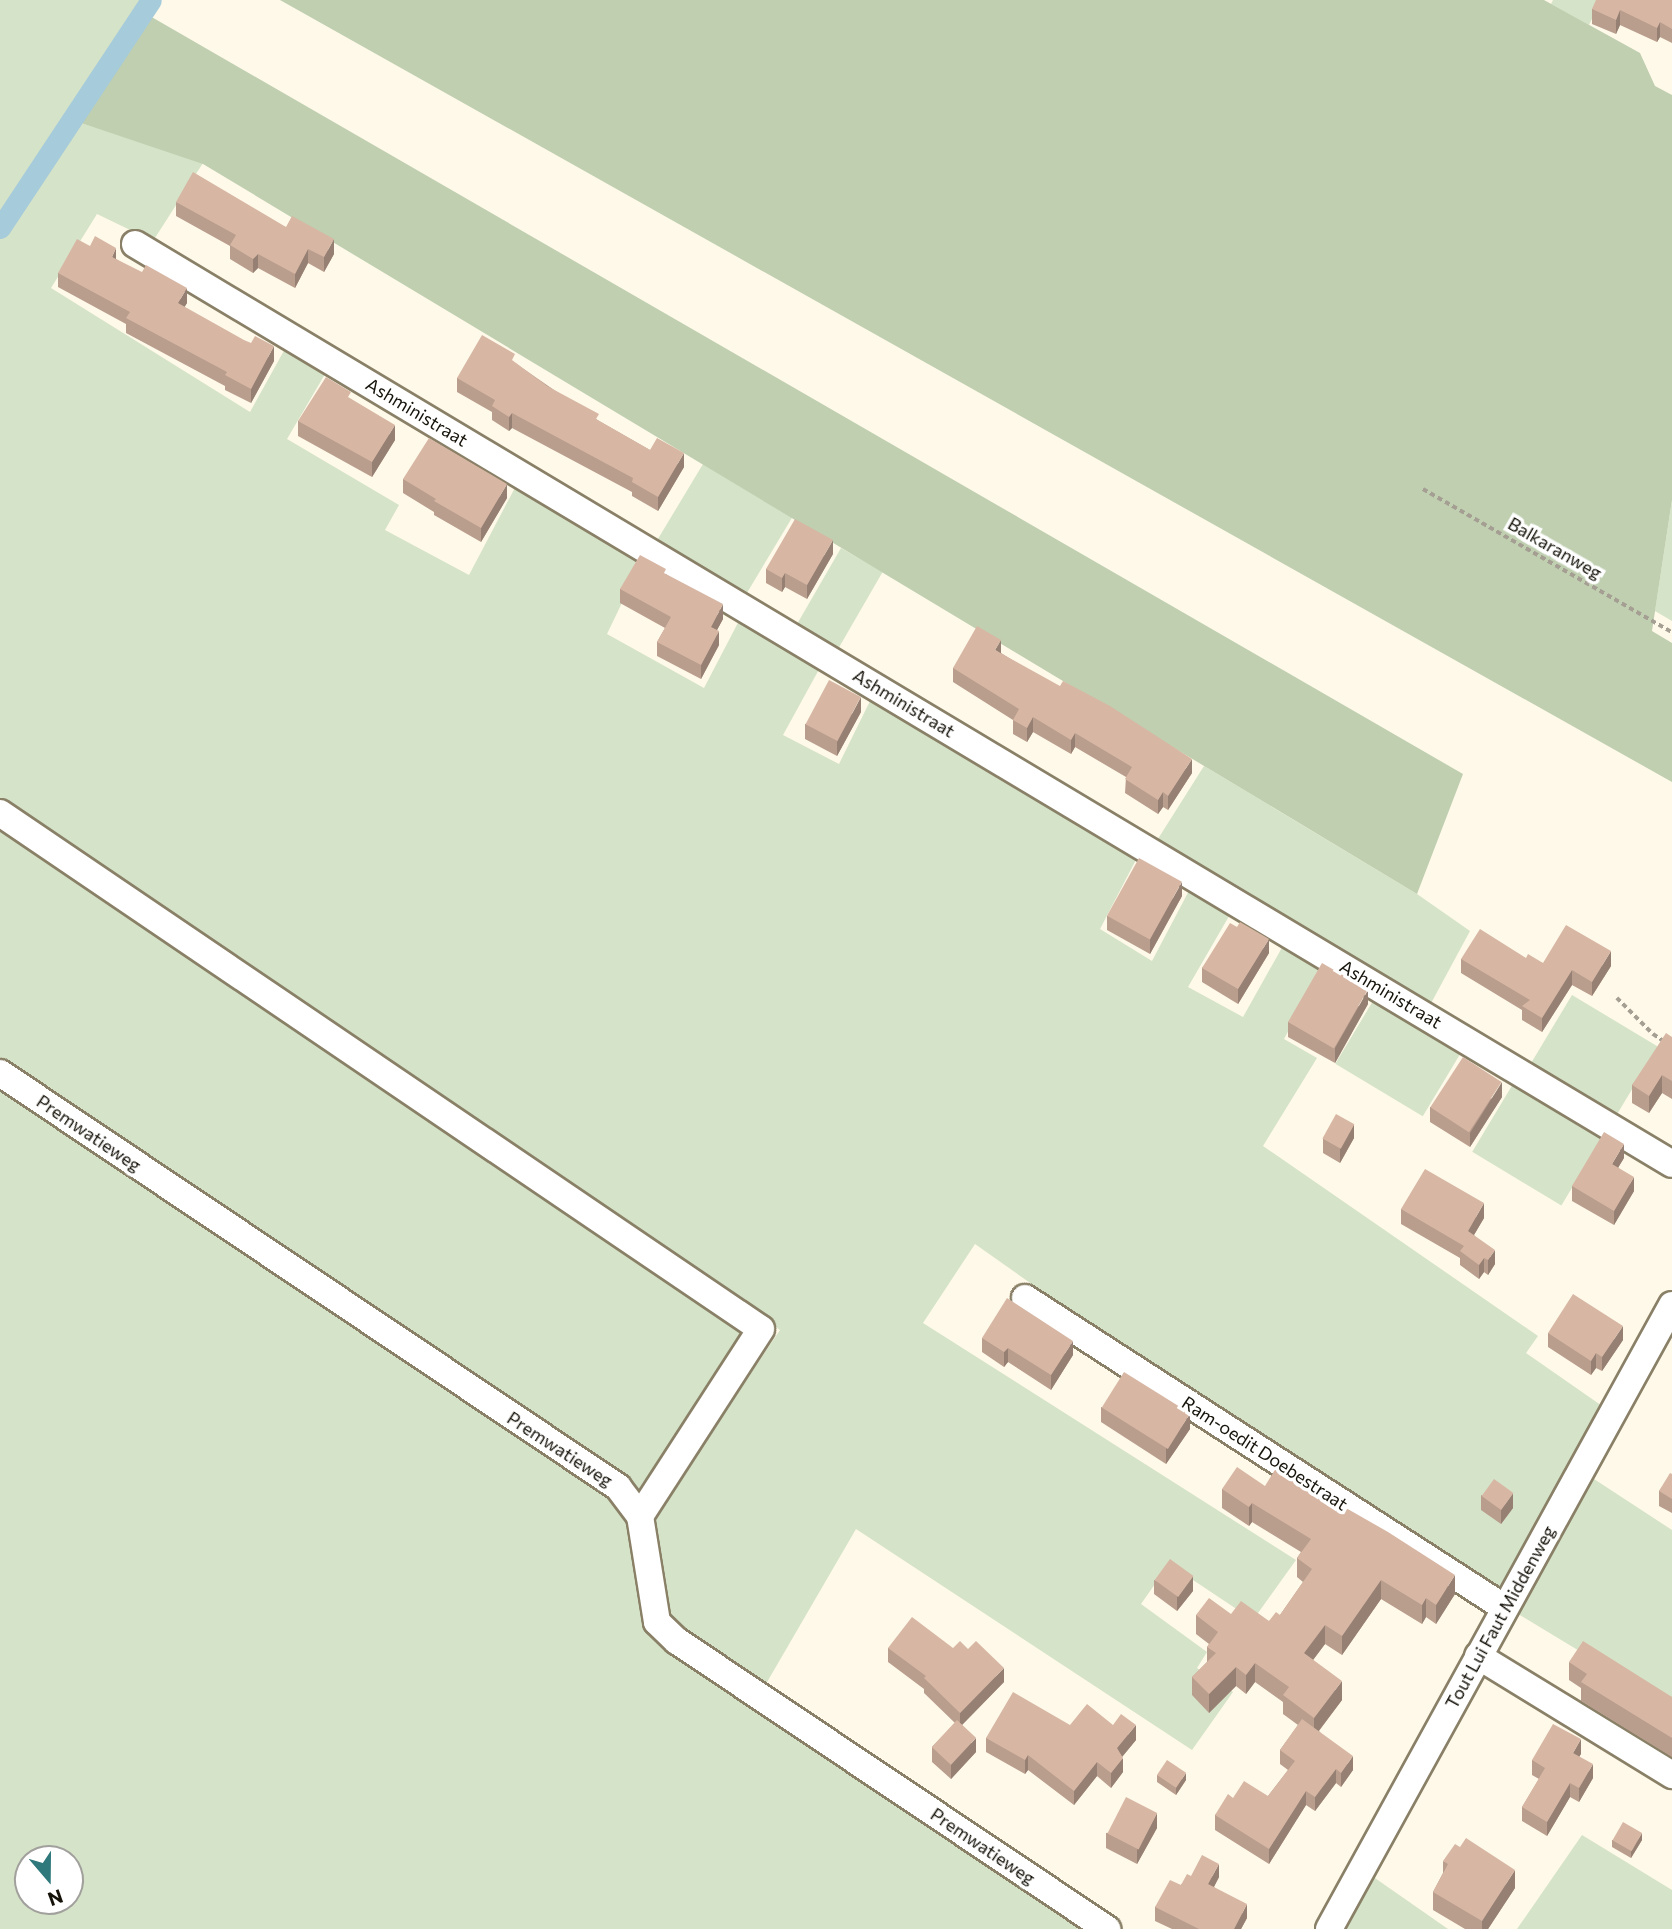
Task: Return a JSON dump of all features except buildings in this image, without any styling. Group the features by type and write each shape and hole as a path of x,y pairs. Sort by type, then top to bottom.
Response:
{"street":[{"name":"Ashministraat","path":"135,243 1672,1164"},
{"path":"0,813 761,1329 640,1516"},
{"name":"Premwatieweg","path":"0,1073 618,1487 640,1516 657,1622 677,1640 1107,1929"},
{"name":"Ram-oedit Doebestraat","path":"1025,1298 1505,1608"},
{"name":"Tout Lui Faut Middenweg","path":"1329,1929 1672,1305"},
{"path":"1478,1656 1672,1775"}],"path":[{"name":"Balkaranweg","path":"1423,489 1672,632"},
{"path":"1617,998 1653,1034 1672,1047"}],"green space":[{"path":"0,0 151,0 72,120 203,163 153,241 97,214 51,288 250,412 286,347 328,369 287,439 399,505 385,530 469,575 519,480 644,557 607,634 704,688 741,617 822,664 783,735 839,764 873,695 1140,852 1100,929 1152,961 1192,885 1232,911 1188,987 1243,1017 1284,944 1324,965 1284,1039 1317,1058 1263,1146 1538,1336 1526,1353 1605,1408 1502,1595 1199,1402 975,1244 923,1323 1296,1560 1253,1620 1169,1564 1141,1604 1207,1652 1197,1668 1233,1692 1192,1750 856,1529 763,1689 678,1629 663,1614 653,1519 780,1330 0,803"},
{"path":"280,0 1544,0 1640,53 1655,86 1672,95 1672,500 1652,631 1672,643 1672,782"},
{"path":"1553,0 1601,0 1589,25 1551,4"},
{"path":"143,12 1463,774 1417,894 203,164 72,120"},
{"path":"703,464 792,518 745,596 656,543"},
{"path":"1672,500 1672,621 1655,611"},
{"path":"841,548 883,572 839,647 798,623"},
{"path":"1204,766 1417,894 1470,931 1429,1007 1156,842"},
{"path":"0,824 748,1334 643,1493 0,1062"},
{"path":"1572,995 1658,1047 1614,1119 1529,1067"},
{"path":"1376,996 1463,1049 1423,1116 1335,1064"},
{"path":"1516,1079 1605,1133 1561,1205 1472,1152"},
{"path":"0,1087 615,1494 625,1513 653,1631 1095,1929 0,1929"},
{"path":"1594,1479 1672,1530 1672,1707 1515,1612"},
{"path":"1582,1835 1672,1890 1672,1929 1517,1929"},
{"path":"1372,1876 1448,1929 1340,1929"}],"waterway":[{"path":"0,228 151,0"}]}
